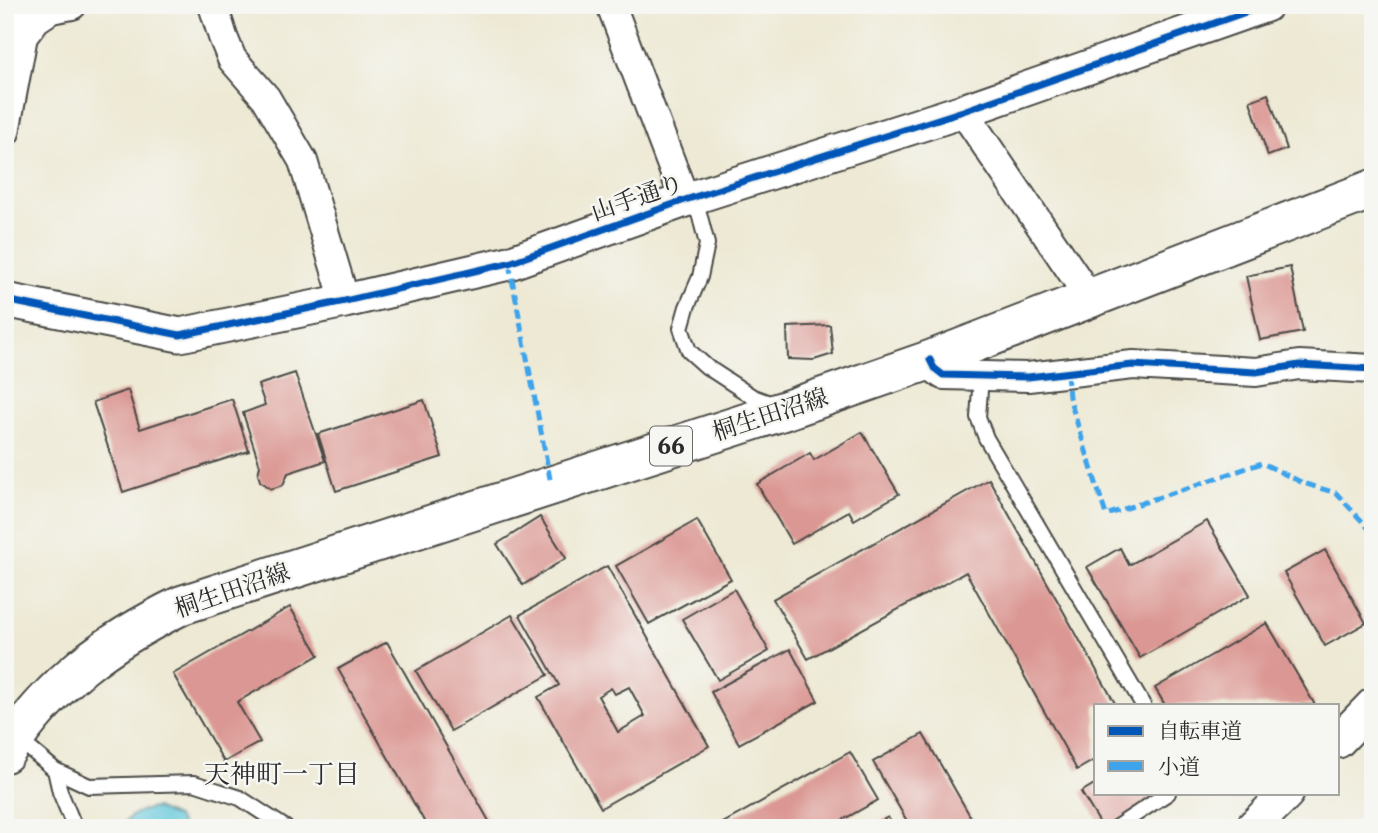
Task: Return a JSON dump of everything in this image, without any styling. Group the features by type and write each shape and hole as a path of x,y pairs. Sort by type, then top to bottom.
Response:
{"main road":[{"name":"桐生田沼線","path":"9,734 63,681 100,652 137,627 182,605 786,410 930,360 1373,189"}],"street":[{"path":"13,5 23,36"},
{"path":"5,132 23,36 36,19 51,9 72,5"},
{"path":"213,5 232,59 266,98 303,161 345,301"},
{"path":"611,5 685,200"},
{"name":"山手通り","path":"5,300 180,335 509,263 685,200 962,111 1266,5"},
{"path":"962,111 1089,297"},
{"path":"930,360 934,368 943,374 1028,377 1133,365 1256,372 1299,365 1373,369"},
{"path":"1340,739 1373,705"},
{"path":"1252,828 1286,794"}],"lane":[{"path":"685,200 699,213 707,244 700,277 681,328 689,351 706,367 753,397 786,410"},
{"path":"981,376 978,417 986,439 1142,704"},
{"path":"9,734 55,770 89,786 194,783 240,798 286,828"},
{"path":"55,770 60,792 75,828"},
{"path":"1115,828 1166,794"}],"water":[{"path":"155,808 176,817 184,828 121,828 135,814"}],"building":[{"path":"1268,94 1287,149 1268,156 1250,101"},
{"path":"1290,267 1303,332 1260,340 1246,276"},
{"path":"830,325 833,354 814,360 788,359 787,327"},
{"path":"295,373 325,461 288,473 283,485 271,489 260,481 260,466 243,413 265,405 258,385"},
{"path":"128,390 140,429 232,399 249,451 123,492 93,402"},
{"path":"424,400 442,457 336,491 318,434"},
{"path":"862,432 899,494 854,520 849,511 792,544 757,484 810,453 814,460"},
{"path":"989,479 1115,704 1094,704 1094,760 1077,770 966,572 808,659 773,599"},
{"path":"540,517 566,558 523,585 497,544"},
{"path":"697,520 731,579 649,624 616,566"},
{"path":"1207,521 1250,595 1140,658 1087,567 1120,548 1129,565"},
{"path":"1325,550 1366,623 1325,646 1284,573"},
{"path":"607,566 709,746 601,808 538,697 559,685 520,615","holes":["629,687 645,716 618,732 598,696 611,688 615,694"]},
{"path":"734,589 769,651 718,680 682,619"},
{"path":"290,607 319,655 237,702 260,742 224,762 173,674"},
{"path":"512,615 548,675 451,731 416,671"},
{"path":"1267,623 1314,704 1164,704 1155,688"},
{"path":"387,642 493,828 428,828 338,669"},
{"path":"790,649 818,701 739,744 711,692"},
{"path":"923,734 977,828 911,828 873,762"},
{"path":"850,752 878,800 828,828 714,828"},
{"path":"1094,784 1094,794 1165,794 1103,828 1081,792"},
{"path":"888,817 894,828 868,828"}],"marked path":[{"path":"509,263 551,484"},
{"path":"1067,374 1069,397 1106,515 1262,463 1303,483 1336,493 1373,533"}],"cycle path":[{"path":"5,300 180,335 509,263 685,200 963,111 1266,5"},
{"path":"930,360 934,368 943,375 1028,377 1133,365 1256,372 1299,365 1373,369"}],"district":[{"name":"天神町一丁目","path":"282,774"}]}
